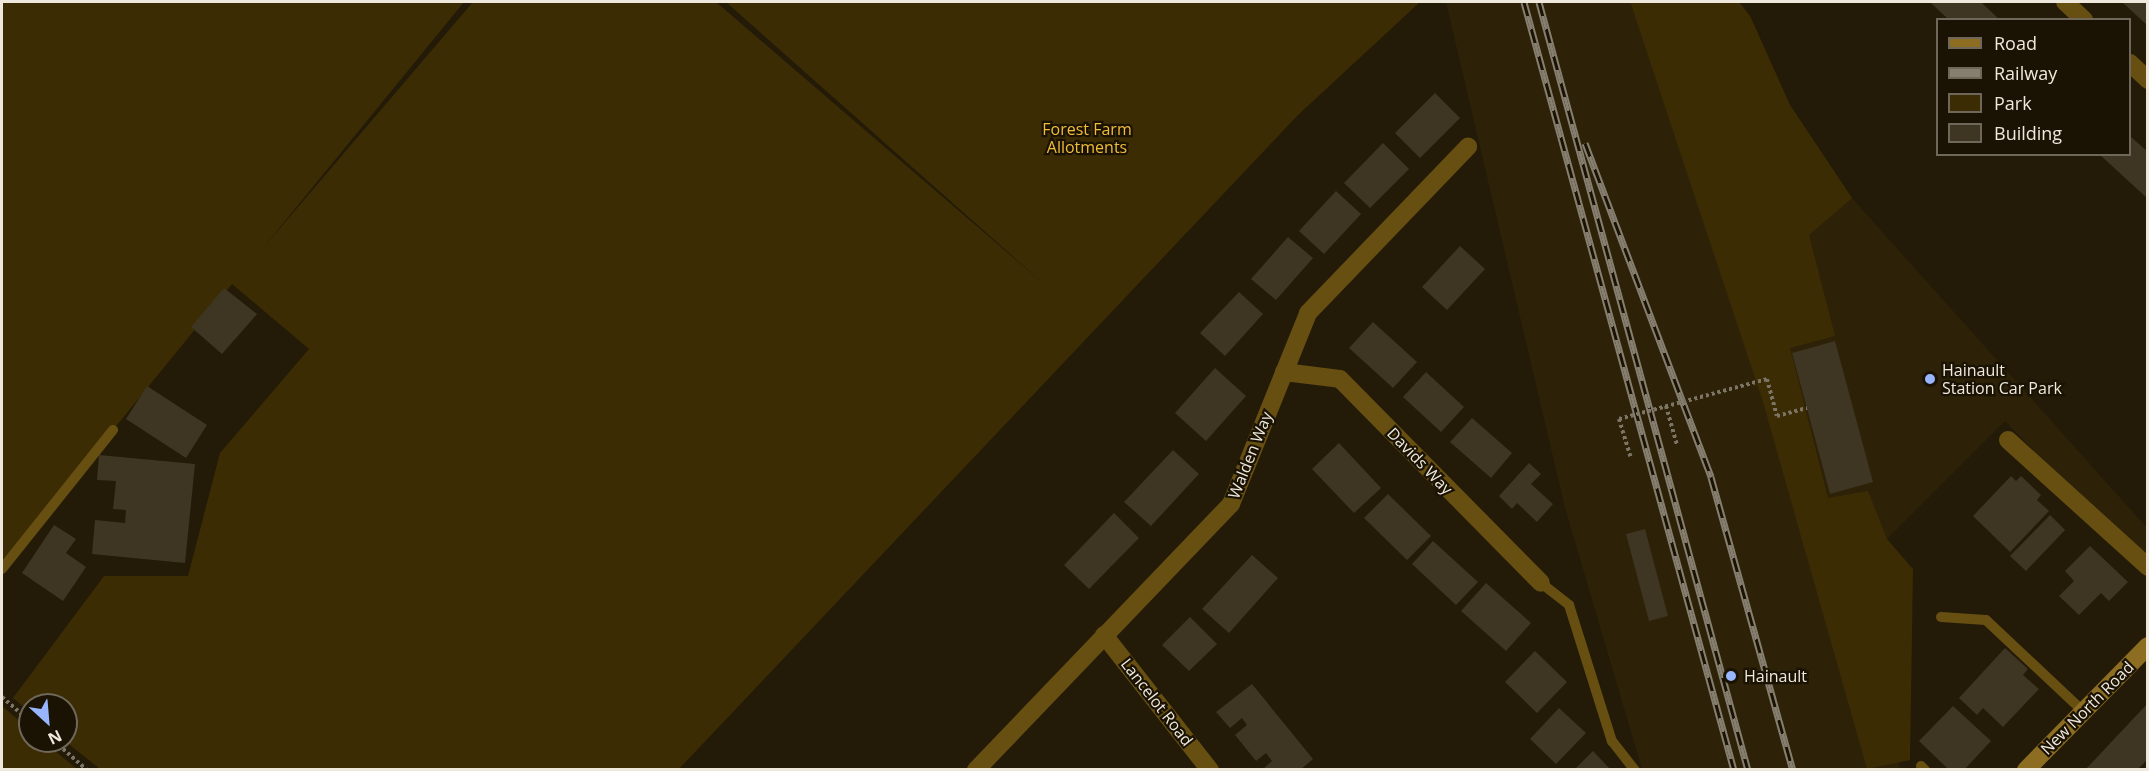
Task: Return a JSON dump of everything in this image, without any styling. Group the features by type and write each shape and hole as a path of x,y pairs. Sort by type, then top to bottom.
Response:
{"street":[{"path":"2065,2 2082,18"},
{"path":"2131,64 2148,80"},
{"name":"Walden Way","path":"976,770 1231,504 1308,313 1468,147"},
{"name":"Davids Way","path":"1284,372 1340,379 1540,583"},
{"path":"2007,440 2148,567"},
{"name":"Lancelot Road","path":"1104,635 1210,770"},
{"name":"New North Road","path":"2026,770 2148,646"}],"lane":[{"path":"2,569 113,430"},
{"path":"1540,583 1569,605 1612,741 1635,770"},
{"path":"1941,617 1986,620 2083,711"}],"path":[{"path":"1630,456 1619,419 1666,406 1767,379 1778,416 1807,408"},
{"path":"1666,406 1677,445"},
{"path":"2,697 18,711"},
{"path":"68,753 87,770"}],"shaded area":[{"path":"1446,2 1739,2 1750,16 1790,105 1852,198 2147,528 2147,555 2142,562 2005,421 1887,539 1903,614 1879,662 1900,769 1642,769 1565,508"}],"green space":[{"name":"Forest Farm Allotments","path":"2,2 464,2 263,248 473,2 716,2 1044,284 726,2 1420,2 1298,115 678,770 100,769 78,751 78,693 18,693 18,702 13,698 104,576 188,576 220,453 309,349 232,284 2,566"},
{"path":"1626,2 1739,2 1750,16 1790,105 1852,198 1809,235 1835,336 1790,348 1828,498 1868,491 1887,539 1913,569 1910,760 1867,769 1763,402 1631,4"},
{"path":"2,706 18,720 18,753 58,753 77,769 2,769"}],"building":[{"path":"1930,2 1981,2 1998,18 1947,18"},
{"path":"2122,2 2148,2 2148,26"},
{"path":"1435,93 1460,118 1420,158 1395,133"},
{"path":"2131,137 2148,152 2148,199 2101,156 2131,156"},
{"path":"1383,143 1409,169 1370,208 1344,183"},
{"path":"1336,191 1361,214 1324,254 1299,231"},
{"path":"1288,237 1313,258 1276,300 1251,279"},
{"path":"1460,246 1485,269 1447,310 1422,287"},
{"path":"224,288 257,314 222,354 191,327"},
{"path":"1239,292 1263,314 1225,356 1200,333"},
{"path":"1373,322 1417,362 1393,388 1349,348"},
{"path":"1835,341 1873,482 1830,494 1792,353"},
{"path":"1215,368 1246,396 1206,441 1175,413"},
{"path":"1426,372 1464,407 1441,432 1403,397"},
{"path":"147,386 207,425 186,458 126,419"},
{"path":"1472,418 1512,453 1491,478 1450,442"},
{"path":"1339,443 1381,488 1354,513 1312,469"},
{"path":"1173,450 1199,474 1151,526 1124,502"},
{"path":"99,455 195,464 185,563 92,554 95,520 125,523 126,510 113,509 116,481 97,480"},
{"path":"1529,463 1541,474 1531,484 1553,504 1537,522 1517,503 1512,509 1499,496"},
{"path":"2011,476 2016,481 2021,476 2041,495 2037,500 2049,511 2010,552 1973,516"},
{"path":"1388,494 1431,536 1407,560 1364,518"},
{"path":"1114,513 1139,538 1089,589 1064,565"},
{"path":"2050,515 2065,530 2026,571 2010,556"},
{"path":"54,525 76,539 66,553 86,567 63,601 22,573"},
{"path":"1645,529 1668,616 1649,621 1626,534"},
{"path":"1433,541 1478,582 1456,605 1412,564"},
{"path":"2090,546 2128,582 2109,601 2101,593 2079,615 2059,596 2074,581 2065,571"},
{"path":"1252,555 1278,578 1229,633 1202,609"},
{"path":"1486,583 1531,623 1506,651 1461,611"},
{"path":"1190,617 1217,644 1189,671 1162,645"},
{"path":"2005,648 2028,669 2023,675 2039,689 2003,727 1983,708 1977,715 1959,698"},
{"path":"1535,651 1567,682 1537,713 1505,682"},
{"path":"1252,684 1313,759 1300,770 1262,770 1272,761 1266,753 1256,761 1235,735 1247,725 1242,718 1230,728 1216,712"},
{"path":"2148,703 2148,759 2137,770 2085,770"},
{"path":"1953,706 1991,741 1964,770 1949,770 1919,741"},
{"path":"1559,708 1586,733 1556,764 1530,739"},
{"path":"1593,751 1611,770 1574,770"}],"railway":[{"path":"1524,2 1734,770"},
{"path":"1539,2 1748,770"},
{"path":"1585,143 1711,477 1793,770"}],"place":[{"name":"Hainault Station Car Park","path":"1930,379"},
{"name":"Hainault","path":"1731,676"}]}
